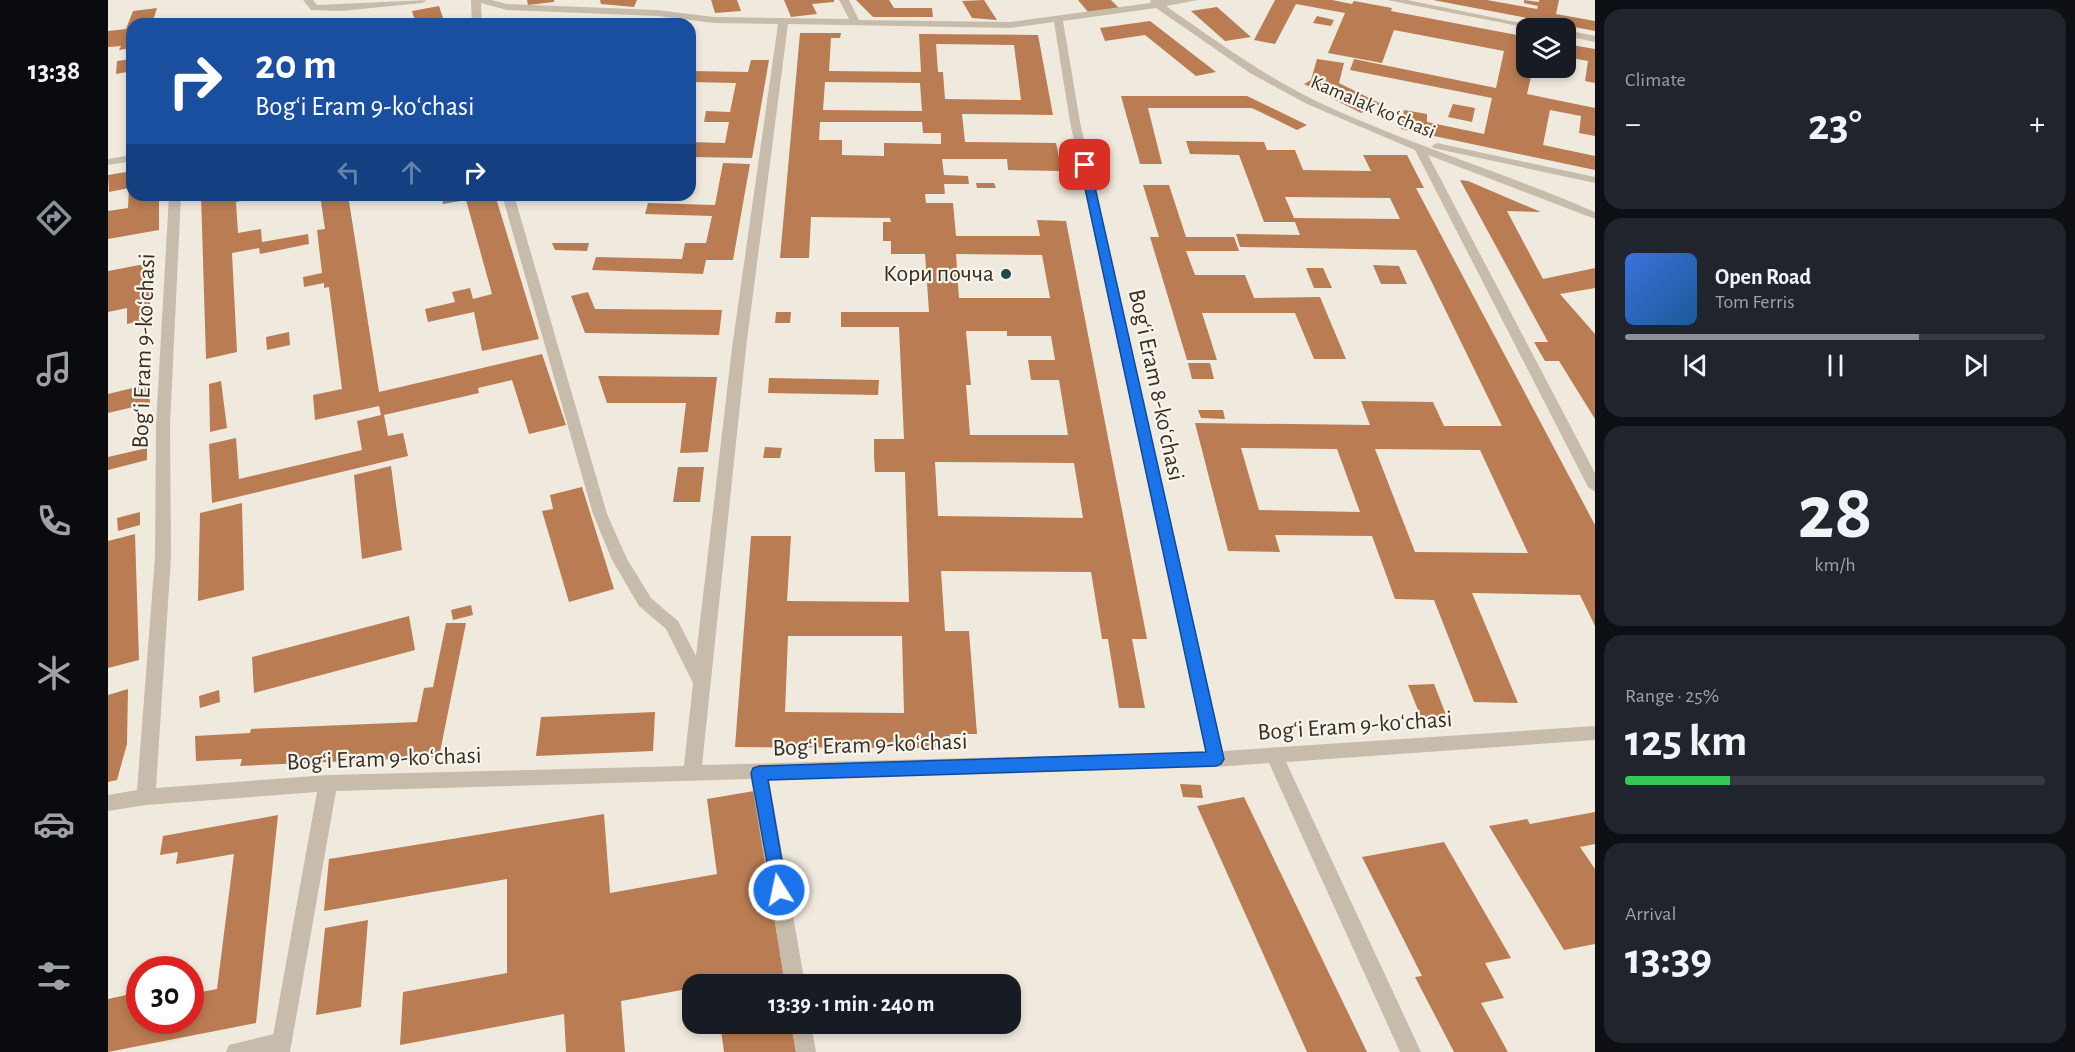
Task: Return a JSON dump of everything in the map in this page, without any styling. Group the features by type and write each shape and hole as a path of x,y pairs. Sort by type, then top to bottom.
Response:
{"street":[{"path":"308,0 314,8 342,8 422,0"},
{"path":"476,0 477,18"},
{"path":"481,0 507,7 574,5 783,23 1010,25 1058,20 1155,3 1193,0"},
{"path":"844,0 856,23"},
{"path":"1392,0 1516,23"},
{"name":"Kamalak koʻchasi","path":"1155,3 1254,71 1311,102 1386,136 1554,198 1595,216"},
{"name":"Bogʻi Eram 8-koʻchasi","path":"1058,20 1075,122 1216,759"},
{"path":"692,775 739,348 783,23"},
{"path":"1576,35 1595,39"},
{"path":"1386,136 1595,180"},
{"path":"1419,148 1595,487"},
{"path":"108,162 126,159"},
{"name":"Bogʻi Eram 9-koʻchasi","path":"146,797 163,557 163,426 175,201"},
{"path":"510,201 600,513 620,560 645,602 672,625 701,683"},
{"name":"Bogʻi Eram 9-koʻchasi","path":"108,803 146,797 328,783 692,775 1216,759 1595,733"},
{"path":"1275,756 1411,1052"},
{"path":"759,773 793,974"},
{"path":"236,1052 281,1047 328,783"},
{"path":"803,1034 806,1052"}],"building":[{"path":"527,0 554,0 554,2 528,5"},
{"path":"600,0 637,0 634,7 601,4"},
{"path":"711,0 737,0 741,11 715,13"},
{"path":"784,0 834,0 834,2 812,4 817,14 791,17"},
{"path":"856,0 889,0 894,8 932,8 933,17 873,17"},
{"path":"984,0 997,20 972,18 962,1"},
{"path":"1078,0 1111,0 1119,8 1088,12"},
{"path":"1275,0 1332,0 1352,4 1354,1 1392,8 1391,11 1516,35 1516,78 1531,78 1527,94 1595,108 1595,136 1579,133 1581,116 1550,110 1543,145 1595,156 1595,170 1401,129 1404,110 1427,114 1427,122 1484,134 1492,98 1350,70 1354,59 1496,88 1504,51 1394,30 1382,63 1328,53 1345,13 1296,4 1275,44 1254,40"},
{"path":"1433,0 1487,0 1537,9 1538,6 1524,3 1524,0 1539,2 1539,0 1559,0 1556,14 1595,21 1595,31 1576,27 1576,18 1527,18"},
{"path":"439,6 443,18 414,18 412,11"},
{"path":"1217,7 1251,37 1225,41 1191,11"},
{"path":"157,8 154,18 130,18 133,11"},
{"path":"1317,16 1334,20 1331,26 1313,23"},
{"path":"1150,21 1216,72 1196,76 1145,35 1105,41 1100,28"},
{"path":"126,29 126,49 119,50 121,46 108,47 108,31"},
{"path":"800,33 841,33 840,38 831,38 829,71 921,72 919,34 1038,35 1053,115 962,114 965,142 1056,143 1062,171 1008,170 1007,159 942,159 944,175 968,176 969,184 944,184 945,194 925,194 926,203 953,203 956,236 1040,236 1037,220 1066,221 1147,639 1132,639 1145,708 1119,708 1108,639 1102,639 1091,572 941,571 945,631 969,631 977,734 950,734 951,748 735,747 751,536 791,536 787,601 909,602 905,472 875,472 874,456 874,439 904,439 899,327 841,327 841,312 929,312 925,254 891,254 891,241 883,241 883,222 891,222 890,218 811,217 809,258 780,258","holes":["936,44 1014,45 1021,100 945,99 943,72 938,72","825,82 920,83 922,111 823,110","820,122 922,122 923,133 941,133 941,144 884,143 884,156 842,155 842,140 819,140","956,254 1042,255 1050,298 959,298","966,331 1007,331 1007,336 1051,336 1055,360 1028,360 1031,380 1059,380 1068,435 970,435 966,385 971,385","935,462 1074,463 1083,518 938,516","788,636 902,636 904,713 785,712"]},
{"path":"1576,46 1595,49 1595,83 1585,81 1588,61 1576,59"},
{"path":"1317,59 1344,63 1339,83 1381,104 1361,113 1304,84 1311,80"},
{"path":"126,60 126,72 116,74 117,61"},
{"path":"751,60 769,60 752,158 696,157 696,142 725,143 729,122 704,122 706,111 730,112 736,83 696,82 696,71 748,72"},
{"path":"1121,96 1247,96 1307,125 1297,130 1252,108 1148,108 1162,164 1140,164"},
{"path":"1453,104 1475,108 1472,122 1448,117"},
{"path":"1186,141 1264,142 1267,150 1295,150 1303,170 1371,171 1363,155 1407,155 1424,188 1416,188 1595,525 1595,626 1580,595 1472,593 1518,703 1474,702 1434,600 1395,599 1372,536 1275,535 1280,552 1228,551 1195,423 1370,425 1361,401 1433,402 1444,426 1502,426 1416,250 1240,247 1236,234 1300,235 1295,222 1264,222 1239,155 1190,154","holes":["1285,197 1390,198 1400,219 1294,218","1241,448 1337,449 1360,512 1259,510","1375,449 1480,450 1528,553 1415,552"]},
{"path":"723,163 750,164 733,260 706,260 703,274 592,270 596,257 682,259 685,243 706,243 712,216 645,214 648,203 715,205"},
{"path":"126,172 126,189 109,192 108,175"},
{"path":"1460,180 1468,181 1541,212 1507,211 1543,279 1595,268 1595,288 1560,294 1595,334 1595,419 1559,361 1545,361 1534,342 1548,342"},
{"path":"976,183 994,183 996,188 977,188"},
{"path":"1143,185 1169,185 1186,237 1234,237 1239,251 1186,251 1195,275 1245,275 1254,298 1320,297 1346,359 1314,359 1295,313 1202,313 1217,360 1187,360 1150,237 1159,237"},
{"path":"128,201 159,201 159,230 108,239 108,211 128,208"},
{"path":"201,201 241,201 236,202 238,233 261,229 262,242 308,234 309,244 260,254 259,248 232,253 237,352 206,359"},
{"path":"321,201 349,201 379,392 542,354 566,425 529,434 512,380 478,388 479,393 384,415 388,436 403,433 408,456 212,503 209,444 236,438 239,479 362,450 357,421 381,415 379,406 315,420 313,395 342,389 329,287 324,288 324,283 304,287 303,277 322,273 317,230 325,229"},
{"path":"442,201 460,201 443,204"},
{"path":"466,201 497,201 539,339 482,351 474,312 428,322 425,309 455,302 452,292 470,288 473,299 492,294"},
{"path":"552,243 589,243 587,251 555,250"},
{"path":"150,263 150,319 127,324 127,308 108,312 108,271"},
{"path":"1373,265 1399,266 1407,284 1381,284"},
{"path":"1306,268 1323,268 1332,288 1314,288"},
{"path":"588,292 595,309 722,310 719,335 585,333 571,296"},
{"path":"776,312 791,312 790,323 775,323"},
{"path":"289,332 290,345 267,350 266,337"},
{"path":"1188,363 1210,363 1214,379 1192,379"},
{"path":"598,376 717,377 708,452 680,453 686,403 607,403"},
{"path":"769,378 879,380 878,395 768,393"},
{"path":"221,381 227,428 210,432 209,384"},
{"path":"149,384 150,403 108,413 108,394"},
{"path":"1198,410 1223,410 1225,419 1201,418"},
{"path":"765,447 782,448 780,458 763,458"},
{"path":"147,448 147,460 108,470 108,457"},
{"path":"391,466 402,550 362,559 354,475"},
{"path":"678,467 704,467 700,502 673,502"},
{"path":"582,487 614,589 569,602 542,511 553,509 550,495"},
{"path":"242,503 244,590 198,601 200,513"},
{"path":"140,512 140,525 118,531 117,518"},
{"path":"135,534 139,660 108,668 108,541"},
{"path":"471,605 473,615 453,620 451,610"},
{"path":"409,616 415,650 254,693 252,657"},
{"path":"446,623 466,623 439,757 240,766 242,759 196,761 195,736 250,733 251,729 417,722 424,688 433,687"},
{"path":"1434,684 1448,720 1422,720 1408,685"},
{"path":"128,689 127,744 117,780 108,782 108,695"},
{"path":"219,690 220,702 200,708 199,696"},
{"path":"655,712 653,751 536,756 541,717"},
{"path":"1180,784 1201,785 1203,798 1183,797"},
{"path":"754,791 783,974 682,974 682,990 621,1001 625,1052 566,1052 564,1014 400,1045 403,992 507,973 507,879 324,911 329,859 604,814 610,893 717,874 707,799"},
{"path":"1244,797 1367,1052 1307,1052 1197,806"},
{"path":"1595,812 1595,844 1580,847 1595,869 1595,944 1564,950 1489,826 1527,819 1530,824"},
{"path":"278,815 256,1023 204,1033 204,991 217,989 234,854 176,864 178,852 160,855 163,836"},
{"path":"1444,842 1511,958 1485,963 1504,998 1481,1003 1508,1052 1454,1052 1415,977 1422,976 1362,857"},
{"path":"368,920 361,1007 316,1015 325,928"},
{"path":"126,995 126,1034 200,1034 108,1052 108,999"},
{"path":"722,1034 793,1034 796,1052 724,1052"}],"place":[{"name":"Кори почча","path":"1006,274"}],"route":[{"path":"779,890 759,773 1216,759 1085,165"}]}
